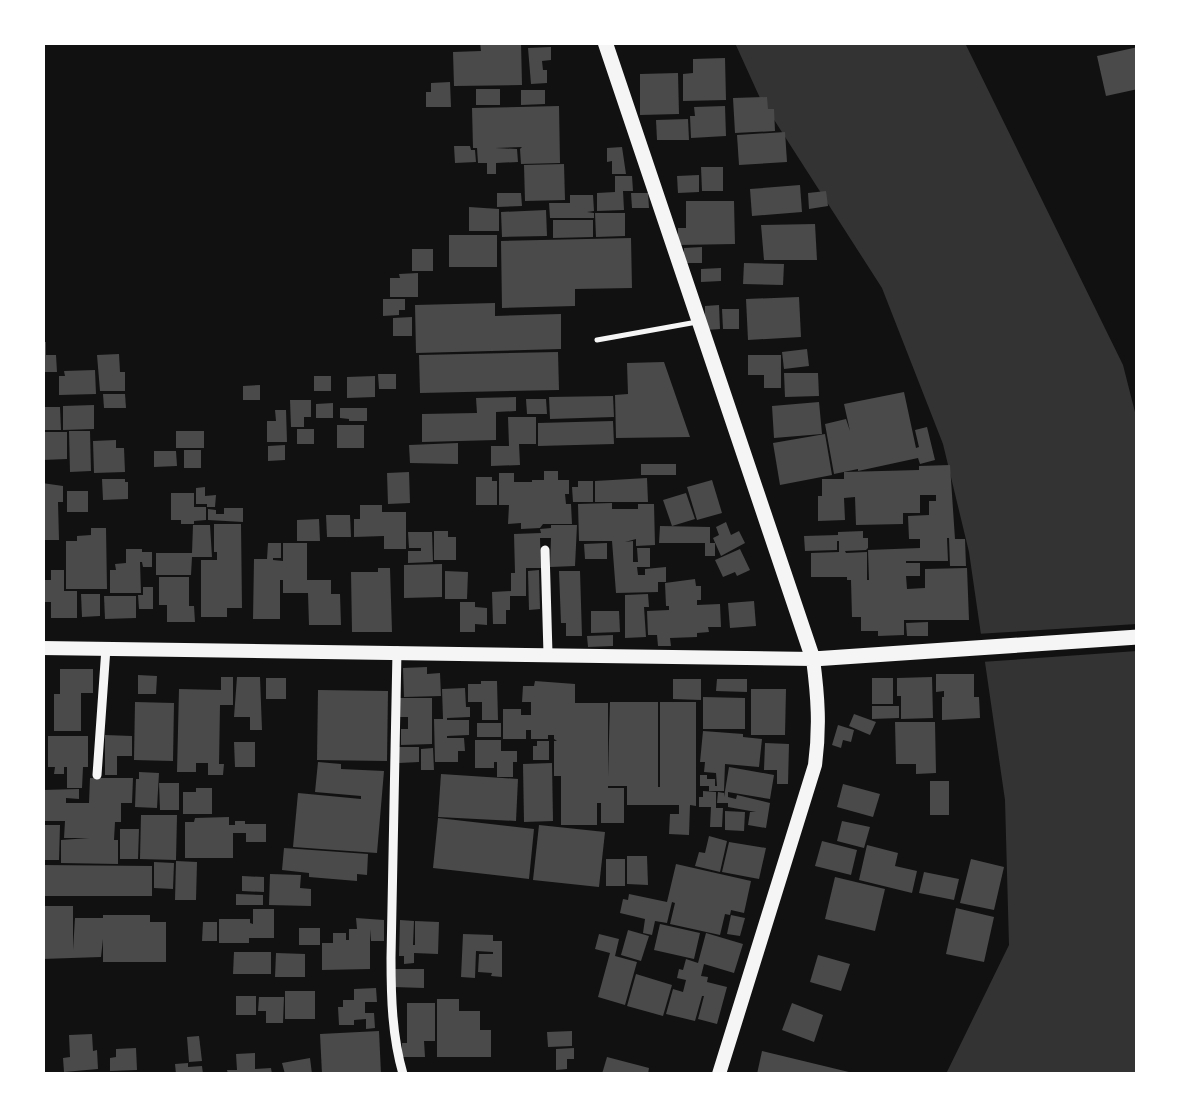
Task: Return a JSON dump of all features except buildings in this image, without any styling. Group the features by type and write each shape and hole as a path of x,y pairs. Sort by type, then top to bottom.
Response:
{"highway":[{"path":"605,42 813,658 1138,637"}],"main road":[{"path":"42,648 813,658 820,705 815,765 719,1074"}],"street":[{"path":"545,550 548,654"},
{"path":"97,775 106,648"},
{"path":"397,651 391,958 396,1052 402,1074"}],"lane":[{"path":"596,340 700,322"}],"shaded area":[{"path":"735,43 965,43 1123,365 1138,424 1137,1074 946,1074 1009,945 1005,800 969,552 943,444 882,288 760,98"}],"pier":[{"path":"1137,624 1137,651 981,662 976,634"}]}
